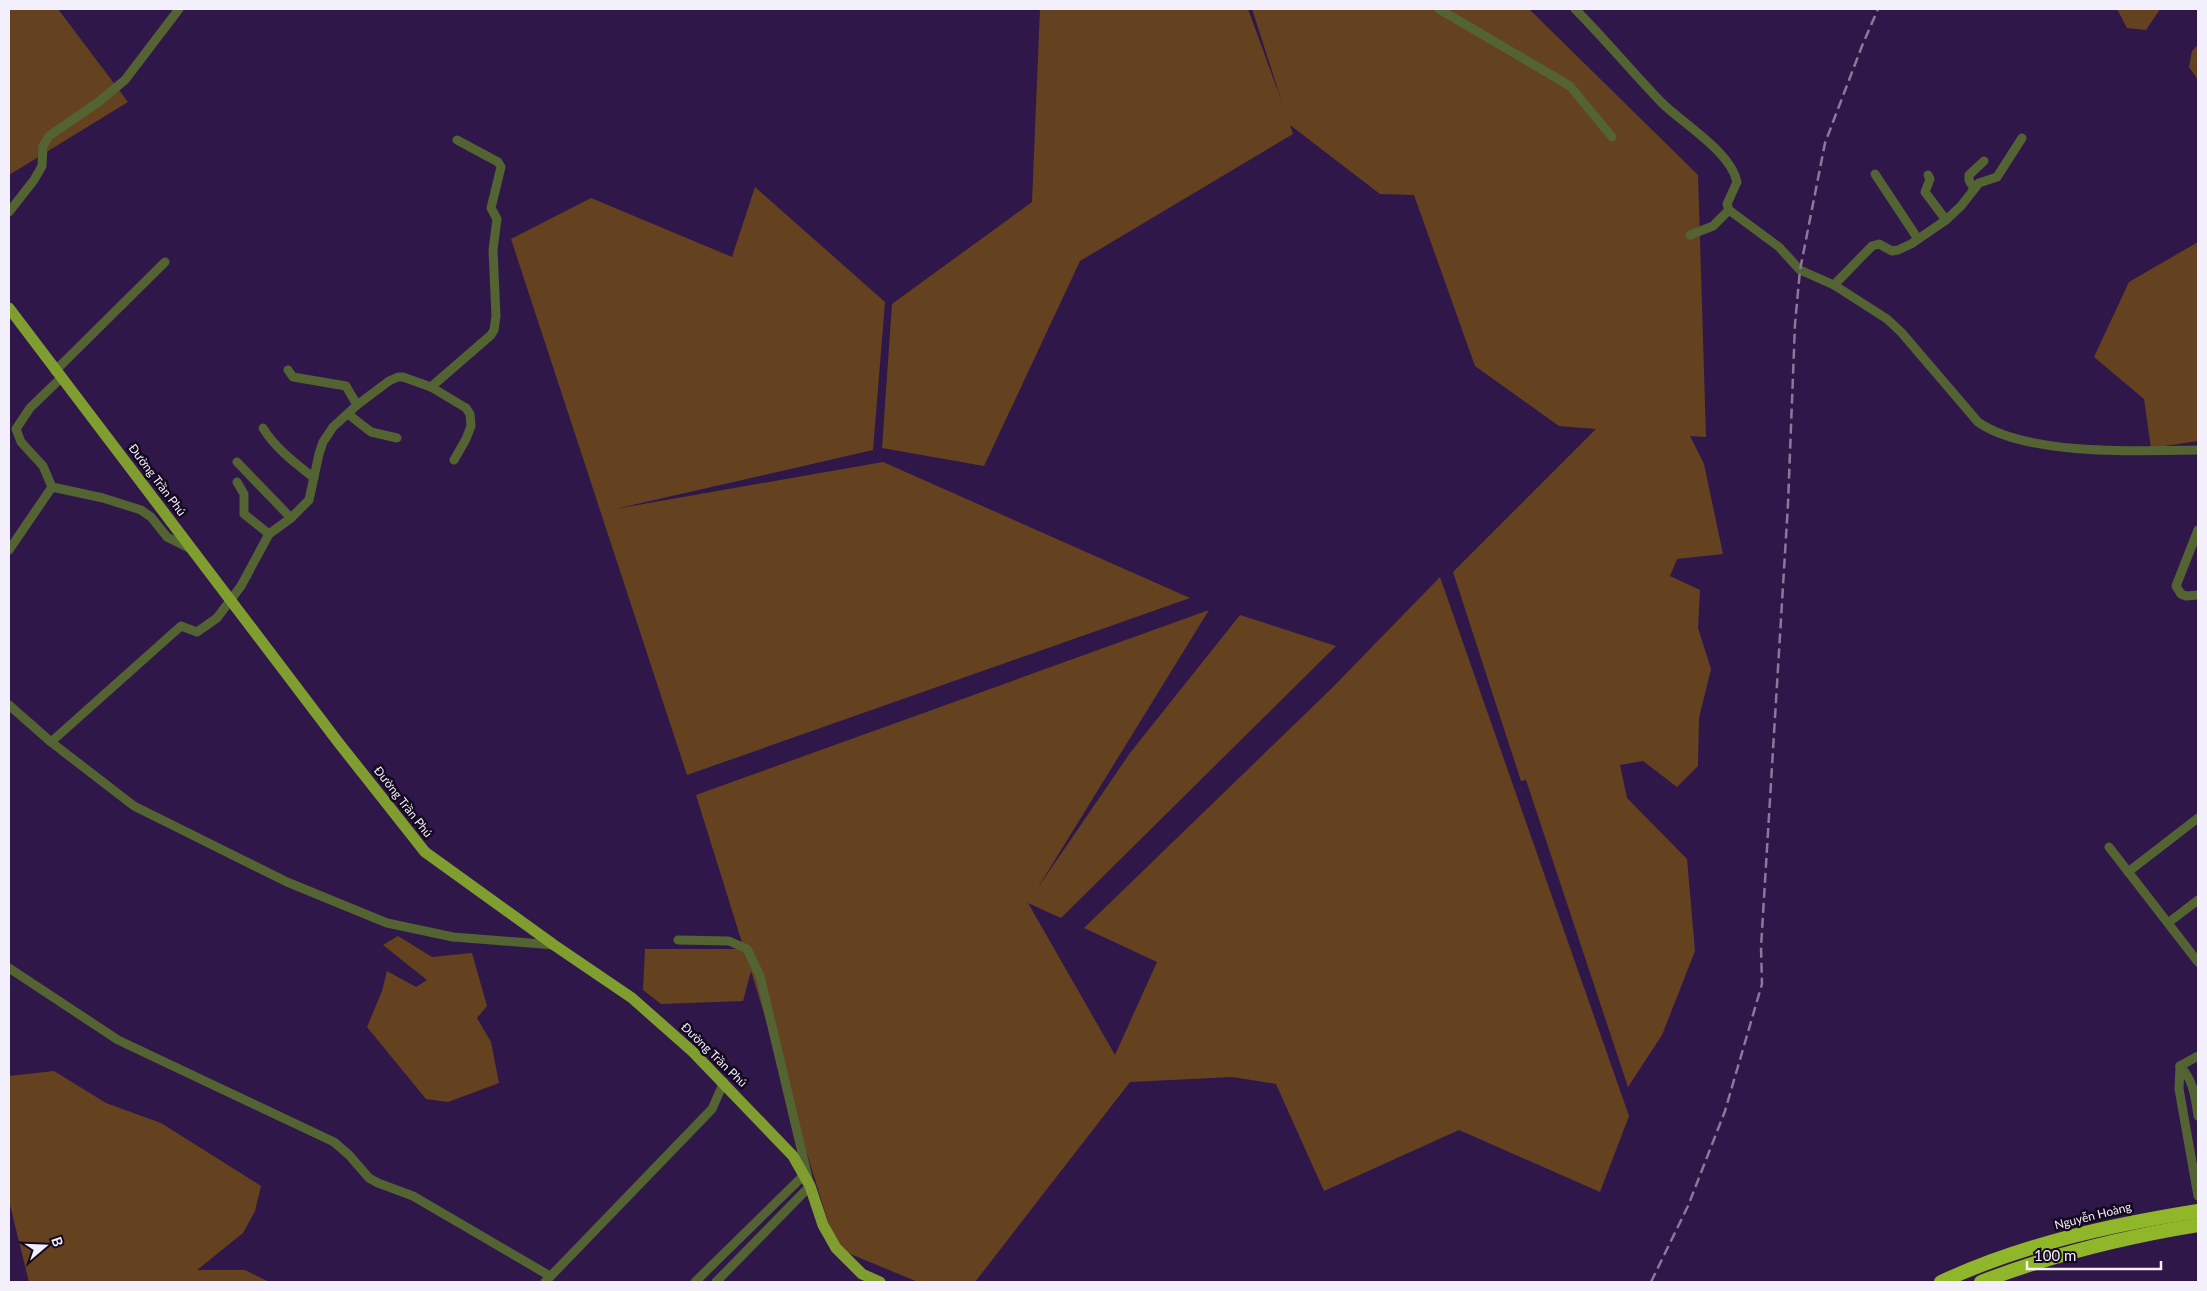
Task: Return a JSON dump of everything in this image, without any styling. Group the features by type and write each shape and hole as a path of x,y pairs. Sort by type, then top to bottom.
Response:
{"highway":[{"name":"Nguyễn Hoàng","path":"1941,1282 1999,1258 2070,1236 2143,1220 2198,1211"},
{"path":"1981,1282 2078,1249 2149,1233 2198,1226"}],"main road":[{"name":"Đường Trần Phú","path":"9,308 191,549 425,852 554,945 632,998 724,1082 793,1156 810,1186 823,1225 836,1248 862,1274 880,1282"}],"street":[{"path":"9,212 34,180 42,166 43,146 49,136 97,103 125,80 179,9"},
{"path":"1439,9 1570,86 1612,137"},
{"path":"1575,9 1663,104 1709,143 1732,170 1737,182 1727,204 1728,210 1779,247 1800,270 1834,286 1887,319 1901,332 1978,422 2005,436 2058,446 2113,451 2198,450"},
{"path":"1834,286 1872,246 1879,244 1892,251 1898,250 1946,220 1961,206 1982,181 1997,177 2022,138"},
{"path":"431,387 491,335 496,321 493,250 497,219 491,208 501,167 498,162 457,140"},
{"path":"1974,189 1969,180 1969,175 1984,161"},
{"path":"1875,174 1918,239"},
{"path":"1928,175 1930,179 1925,192 1946,220"},
{"path":"1690,235 1712,226 1728,210"},
{"path":"52,487 43,466 21,442 16,429 30,408 58,374 164,262"},
{"path":"288,370 293,377 346,386 357,405"},
{"path":"51,742 181,626 197,632 217,618 240,586 269,534 309,500 324,442 333,427 357,405 389,381 398,377 431,387 464,406 470,414 469,431 454,460"},
{"path":"348,414 371,432 397,438"},
{"path":"263,428 268,437 281,451 314,478"},
{"path":"237,462 266,489 290,518"},
{"path":"237,482 244,494 244,514 269,534"},
{"path":"52,487 103,498 142,510 151,517 167,537 191,549"},
{"path":"9,550 52,487"},
{"path":"2198,530 2176,586 2181,594 2186,596 2198,595"},
{"path":"9,705 51,742 134,806 287,882 378,919 453,937 554,945"},
{"path":"2128,872 2198,818"},
{"path":"2109,847 2198,962"},
{"path":"2168,923 2198,900"},
{"path":"678,940 730,941 746,949 760,976 810,1186 716,1282"},
{"path":"9,968 118,1040 334,1142 350,1155 369,1178 413,1196 547,1279 712,1109 724,1082"},
{"path":"2180,1066 2198,1056"},
{"path":"2180,1066 2188,1074 2194,1086 2198,1116"},
{"path":"2180,1066 2179,1089 2196,1169 2198,1196"},
{"path":"695,1282 804,1175"}],"shaded area":[{"path":"9,9 58,9 128,102 9,175"},
{"path":"1040,9 1248,9 1282,102 1252,9 1529,9 1698,175 1706,437 1690,436 1704,464 1723,554 1677,559 1670,576 1700,590 1698,628 1711,669 1699,718 1698,766 1677,787 1643,761 1620,765 1627,798 1687,859 1695,951 1662,1035 1628,1087 1526,780 1521,781 1453,572 1596,429 1559,426 1475,366 1414,195 1380,194 1290,125 1293,134 1080,261 984,466 882,448 892,304 1032,202"},
{"path":"2117,9 2160,9 2146,30 2127,28"},
{"path":"2198,45 2198,80 2189,67 2192,51"},
{"path":"755,187 885,302 873,450 615,509 883,462 1190,598 687,775 511,239 591,198 732,257"},
{"path":"2198,242 2198,441 2151,448 2144,399 2094,357 2129,282"},
{"path":"1440,577 1629,1116 1600,1192 1459,1130 1324,1191 1276,1084 1232,1077 1130,1082 975,1282 918,1282 836,1248 751,971 743,1001 661,1004 643,990 645,949 744,949 696,795 1209,610 1037,889 1130,753 1240,615 1336,646 1061,918 1028,903 1115,1055 1157,962 1084,928 1332,688"},
{"path":"398,936 432,957 472,953 487,1006 477,1018 491,1042 499,1083 448,1102 426,1099 367,1027 382,991 387,971 416,987 427,980 383,945"},
{"path":"54,1071 106,1103 161,1123 261,1186 255,1211 243,1233 197,1270 245,1270 269,1282 29,1282 9,1201 9,1076"}],"railway":[{"path":"1651,1282 1688,1206 1725,1111 1762,984 1761,947 1788,504 1795,324 1800,270 1825,143 1878,9"}]}
